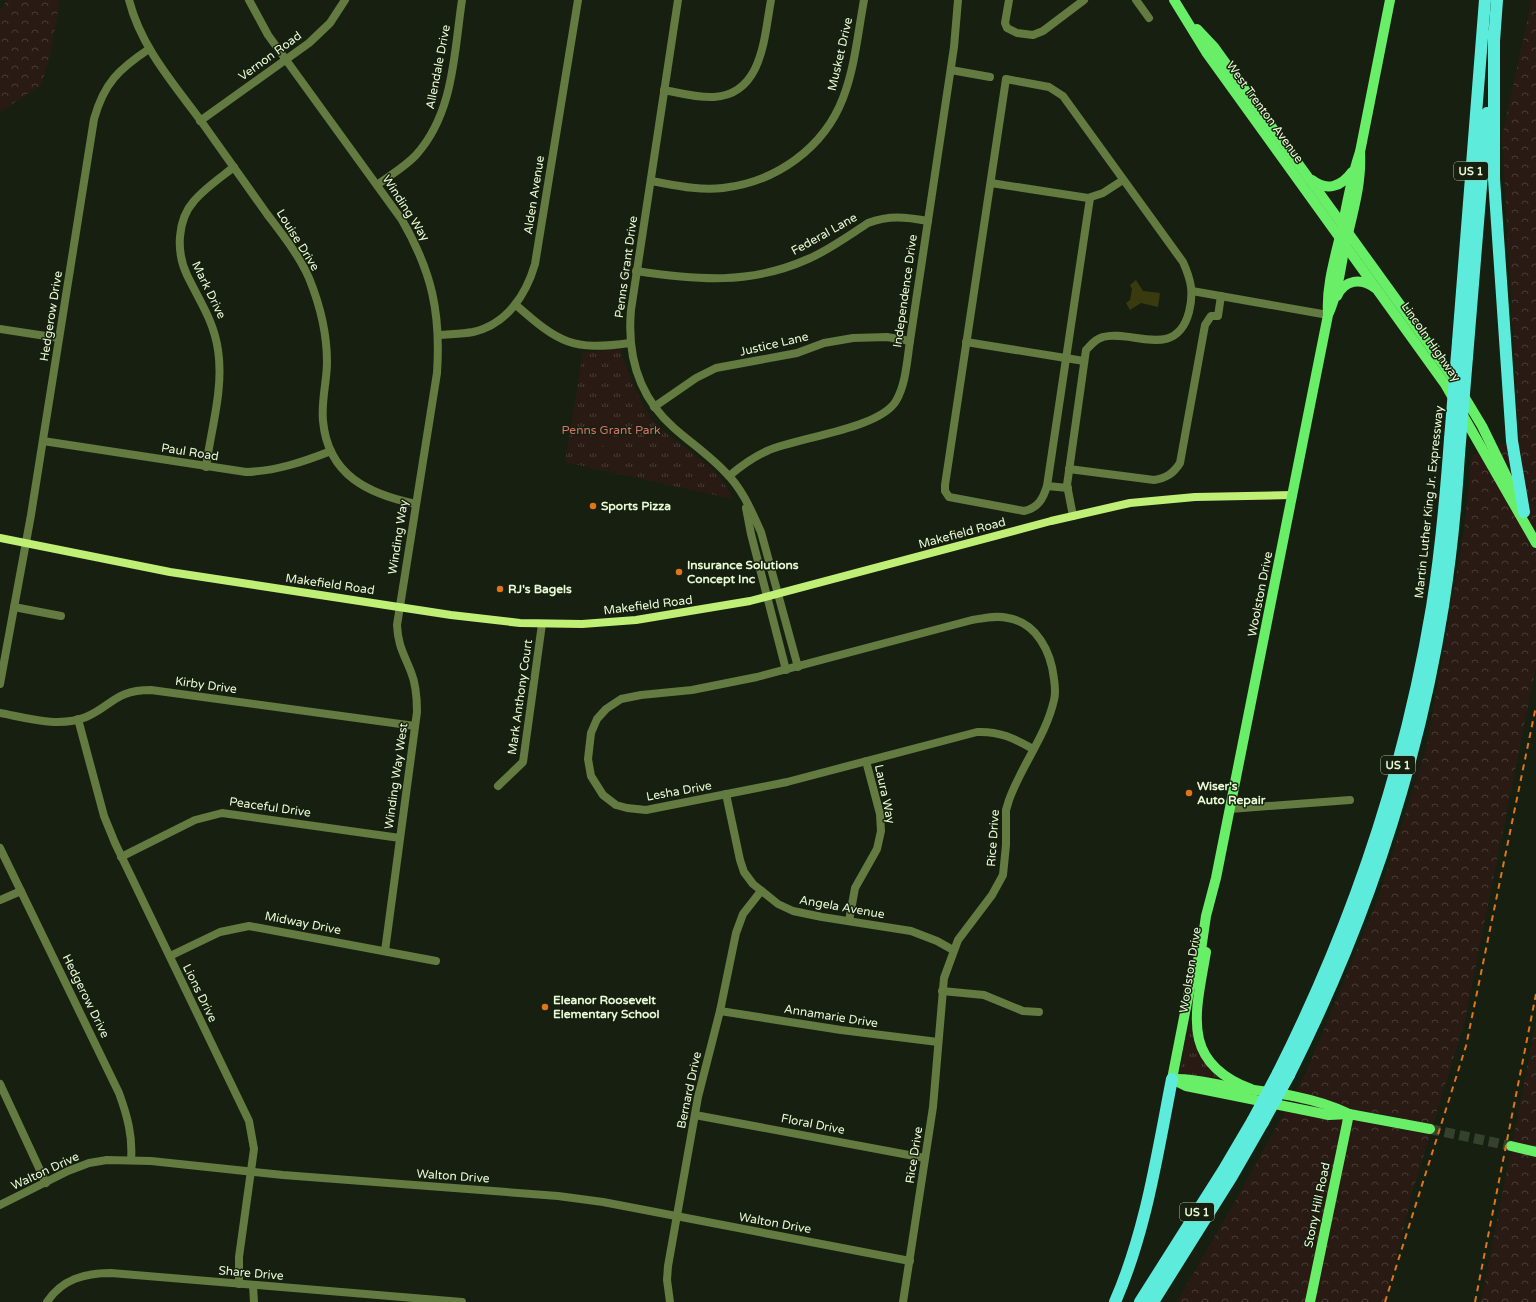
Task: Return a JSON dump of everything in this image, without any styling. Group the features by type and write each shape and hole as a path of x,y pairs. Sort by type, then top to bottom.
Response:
{"highway":[{"name":"Martin Luther King Jr. Expressway","path":"1283,1074 1346,922 1374,843 1398,767 1415,696 1432,606 1445,508 1485,0"},
{"name":"Martin Luther King Jr. Expressway","path":"1153,1302 1192,1240 1331,987 1356,925 1388,834 1408,769 1424,704 1443,607 1455,509 1497,0"},
{"path":"1494,32 1494,179 1512,441 1524,512"},
{"path":"1115,1302 1130,1266 1144,1219 1172,1079"},
{"name":"Martin Luther King Jr. Expressway","path":"1140,1302 1223,1171 1258,1121"},
{"path":"1160,1302 1192,1240"}],"main road":[{"name":"West Trenton Avenue","path":"1174,0 1185,15 1206,52 1344,235"},
{"path":"1344,235 1343,225 1354,170 1360,152 1390,0"},
{"path":"1185,15 1214,47 1343,225"},
{"path":"1344,235 1361,172 1360,152"},
{"path":"1308,177 1320,185 1332,187 1344,182 1354,170"},
{"name":"Lincoln Highway","path":"1344,235 1346,245 1456,401 1505,492 1536,542"},
{"name":"Lincoln Highway","path":"1344,235 1438,356 1468,402 1492,446 1524,512 1536,542"},
{"name":"Woolston Drive","path":"1328,315 1327,300 1344,235"},
{"name":"Woolston Drive","path":"1172,1079 1190,987 1201,950 1206,916 1216,878 1328,315 1334,301 1346,245"},
{"path":"1334,301 1342,287 1353,282 1365,282 1378,289"},
{"name":"Woolston Drive","path":"1216,878 1212,916 1195,1024 1200,1045 1213,1065 1233,1082 1251,1089"},
{"name":"Woolston Drive","path":"1172,1079 1188,1078 1251,1089 1331,1105 1349,1114"},
{"name":"Woolston Drive","path":"1172,1079 1186,1086 1321,1113 1349,1114 1430,1129"},
{"name":"Stony Hill Road","path":"1310,1302 1349,1114"},
{"path":"1511,1146 1536,1152"}],"street":[{"name":"Louise Drive","path":"129,0 138,28 149,49 300,261 316,296 326,348 323,421 331,451 344,470 362,486 385,497 416,504"},
{"name":"Winding Way","path":"249,0 261,24 402,220 419,252 433,294 439,335 437,374 400,606"},
{"name":"Vernon Road","path":"200,121 322,32 345,0"},
{"name":"Allendale Drive","path":"377,185 415,155 436,128 445,103 450,81 462,0"},
{"name":"Alden Avenue","path":"439,335 469,332 483,328 498,320 516,305 525,291 535,264 578,0"},
{"name":"Penns Grant Drive","path":"678,0 636,272 631,310 630,343 639,380 654,407 673,428 729,476 743,497 761,532 798,667"},
{"path":"664,90 712,97 726,94 741,87 750,80 758,65 771,0"},
{"name":"Musket Drive","path":"651,181 704,188 732,187 771,174 802,155 826,129 843,98 852,63 864,0"},
{"name":"Independence Drive","path":"729,476 748,460 768,450 864,422 882,414 891,407 898,395 910,341 951,70 957,23 958,0"},
{"path":"1009,0 1005,23 1007,28 1017,33 1033,35 1043,31 1084,0"},
{"path":"1136,0 1150,18"},
{"name":"Hedgerow Drive","path":"0,684 26,544 94,119 98,103 115,76 149,49"},
{"path":"951,70 990,77"},
{"path":"1073,516 1068,488 1069,469 1086,350 1093,342 1102,337 1114,336 1154,341 1165,339 1174,334 1187,320 1192,290 1183,262 1063,96 1058,91 1040,85 1006,79 945,485 947,494 955,500 1024,511 1037,505 1047,486 1090,198"},
{"name":"Mark Drive","path":"206,467 219,381 220,362 211,318 183,266 180,252 180,233 185,214 195,200 234,167"},
{"path":"990,182 1090,198 1104,193 1123,180"},
{"name":"Federal Lane","path":"636,272 689,279 711,280 761,275 808,259 868,223 879,219 900,216 928,220"},
{"path":"1192,290 1328,315"},
{"path":"1069,469 1154,480 1166,477 1175,470 1180,463 1205,325 1211,316 1218,316 1221,296"},
{"path":"516,305 541,327 564,341 580,346 595,347 630,343"},
{"path":"0,329 59,338"},
{"name":"Justice Lane","path":"654,407 696,378 716,368 797,353 824,343 853,338 887,338 910,341"},
{"path":"966,342 1084,361"},
{"name":"Paul Road","path":"43,441 231,471 259,472 290,466 331,451"},
{"path":"1047,486 1068,488"},
{"name":"Makefield Road","path":"0,538 178,574 400,606 451,615 542,624 608,623 683,614 767,597 1108,507 1158,500 1292,495"},
{"name":"Penns Grant Drive","path":"743,497 786,670"},
{"name":"Winding Way West","path":"385,951 417,712 416,693 411,672 402,655 398,638 400,606"},
{"path":"14,607 61,616"},
{"name":"Rice Drive","path":"786,670 972,620 999,617 1018,621 1027,626 1040,638 1053,669 1055,699 1051,713 1009,800 1006,810 1006,845 1003,875 992,895 965,930 953,950 944,978 938,1042 936,1087 903,1302"},
{"name":"Mark Anthony Court","path":"498,786 523,762 542,624"},
{"name":"Lesha Drive","path":"786,670 699,689 626,698 606,709 597,719 591,733 588,750 589,767 595,784 609,800 627,808 640,810 674,805 726,794 866,761 977,732 1002,734 1033,749"},
{"name":"Kirby Drive","path":"0,713 53,722 78,719 92,714 121,695 140,690 151,690 415,726"},
{"name":"Lions Drive","path":"78,719 104,816 121,857 249,1122 254,1149 239,1257 239,1284"},
{"name":"Laura Way","path":"849,922 855,888 877,849 881,831 880,814 866,761"},
{"name":"Angela Avenue","path":"726,794 740,860 748,878 778,904 793,911 849,922 911,931 926,936 953,950"},
{"path":"1230,809 1350,800"},
{"name":"Peaceful Drive","path":"121,857 195,820 222,813 400,838"},
{"name":"Hedgerow Drive","path":"0,848 119,1093 129,1124 132,1142 131,1160"},
{"path":"0,900 21,891"},
{"name":"Bernard Drive","path":"670,1302 667,1280 668,1266 695,1115 707,1059 720,1011 739,922 762,891"},
{"name":"Midway Drive","path":"170,956 220,932 249,926 436,961"},
{"path":"942,991 984,995 1023,1011 1040,1012"},
{"name":"Annamarie Drive","path":"720,1011 855,1032 938,1042"},
{"path":"0,1084 46,1182"},
{"name":"Floral Drive","path":"695,1115 925,1158"},
{"name":"Walton Drive","path":"0,1205 89,1163 107,1160 131,1160 558,1196 603,1202 676,1218 910,1261"},
{"name":"Share Drive","path":"47,1302 62,1286 92,1273 131,1274 462,1302"},
{"path":"253,1285 254,1302"}],"green space":[{"path":"7,0 59,0 59,5 50,55 41,85 0,112 0,11"},
{"path":"1532,0 1536,0 1536,666 1465,1020 1413,1190 1385,1302 1177,1302 1240,1193 1305,1075 1378,899 1427,746 1464,531 1472,455 1519,438 1502,136"},
{"name":"Penns Grant Park","path":"620,349 636,390 652,419 668,435 709,467 718,476 733,499 565,462 583,353"},
{"path":"607,413 628,429 621,439 599,423"},
{"path":"597,427 619,442 612,452 590,437"},
{"path":"1190,1018 1192,1019 1193,1027 1219,1075 1217,1080 1180,1073"},
{"path":"1536,1022 1536,1302 1481,1302"}],"shaded area":[{"path":"1136,280 1143,291 1160,293 1158,307 1141,303 1130,310 1126,303 1130,300 1132,289 1130,285"}],"tunnel":[{"path":"1430,1129 1511,1146"}],"railway":[{"path":"1385,1302 1466,1046 1536,706"},
{"path":"1475,1302 1536,994"}],"place":[{"name":"Sports Pizza","path":"593,506"},
{"name":"Insurance Solutions Concept Inc","path":"679,572"},
{"name":"RJ's Bagels","path":"500,589"},
{"name":"Wiser's Auto Repair","path":"1189,793"},
{"name":"Eleanor Roosevelt Elementary School","path":"545,1007"}]}
